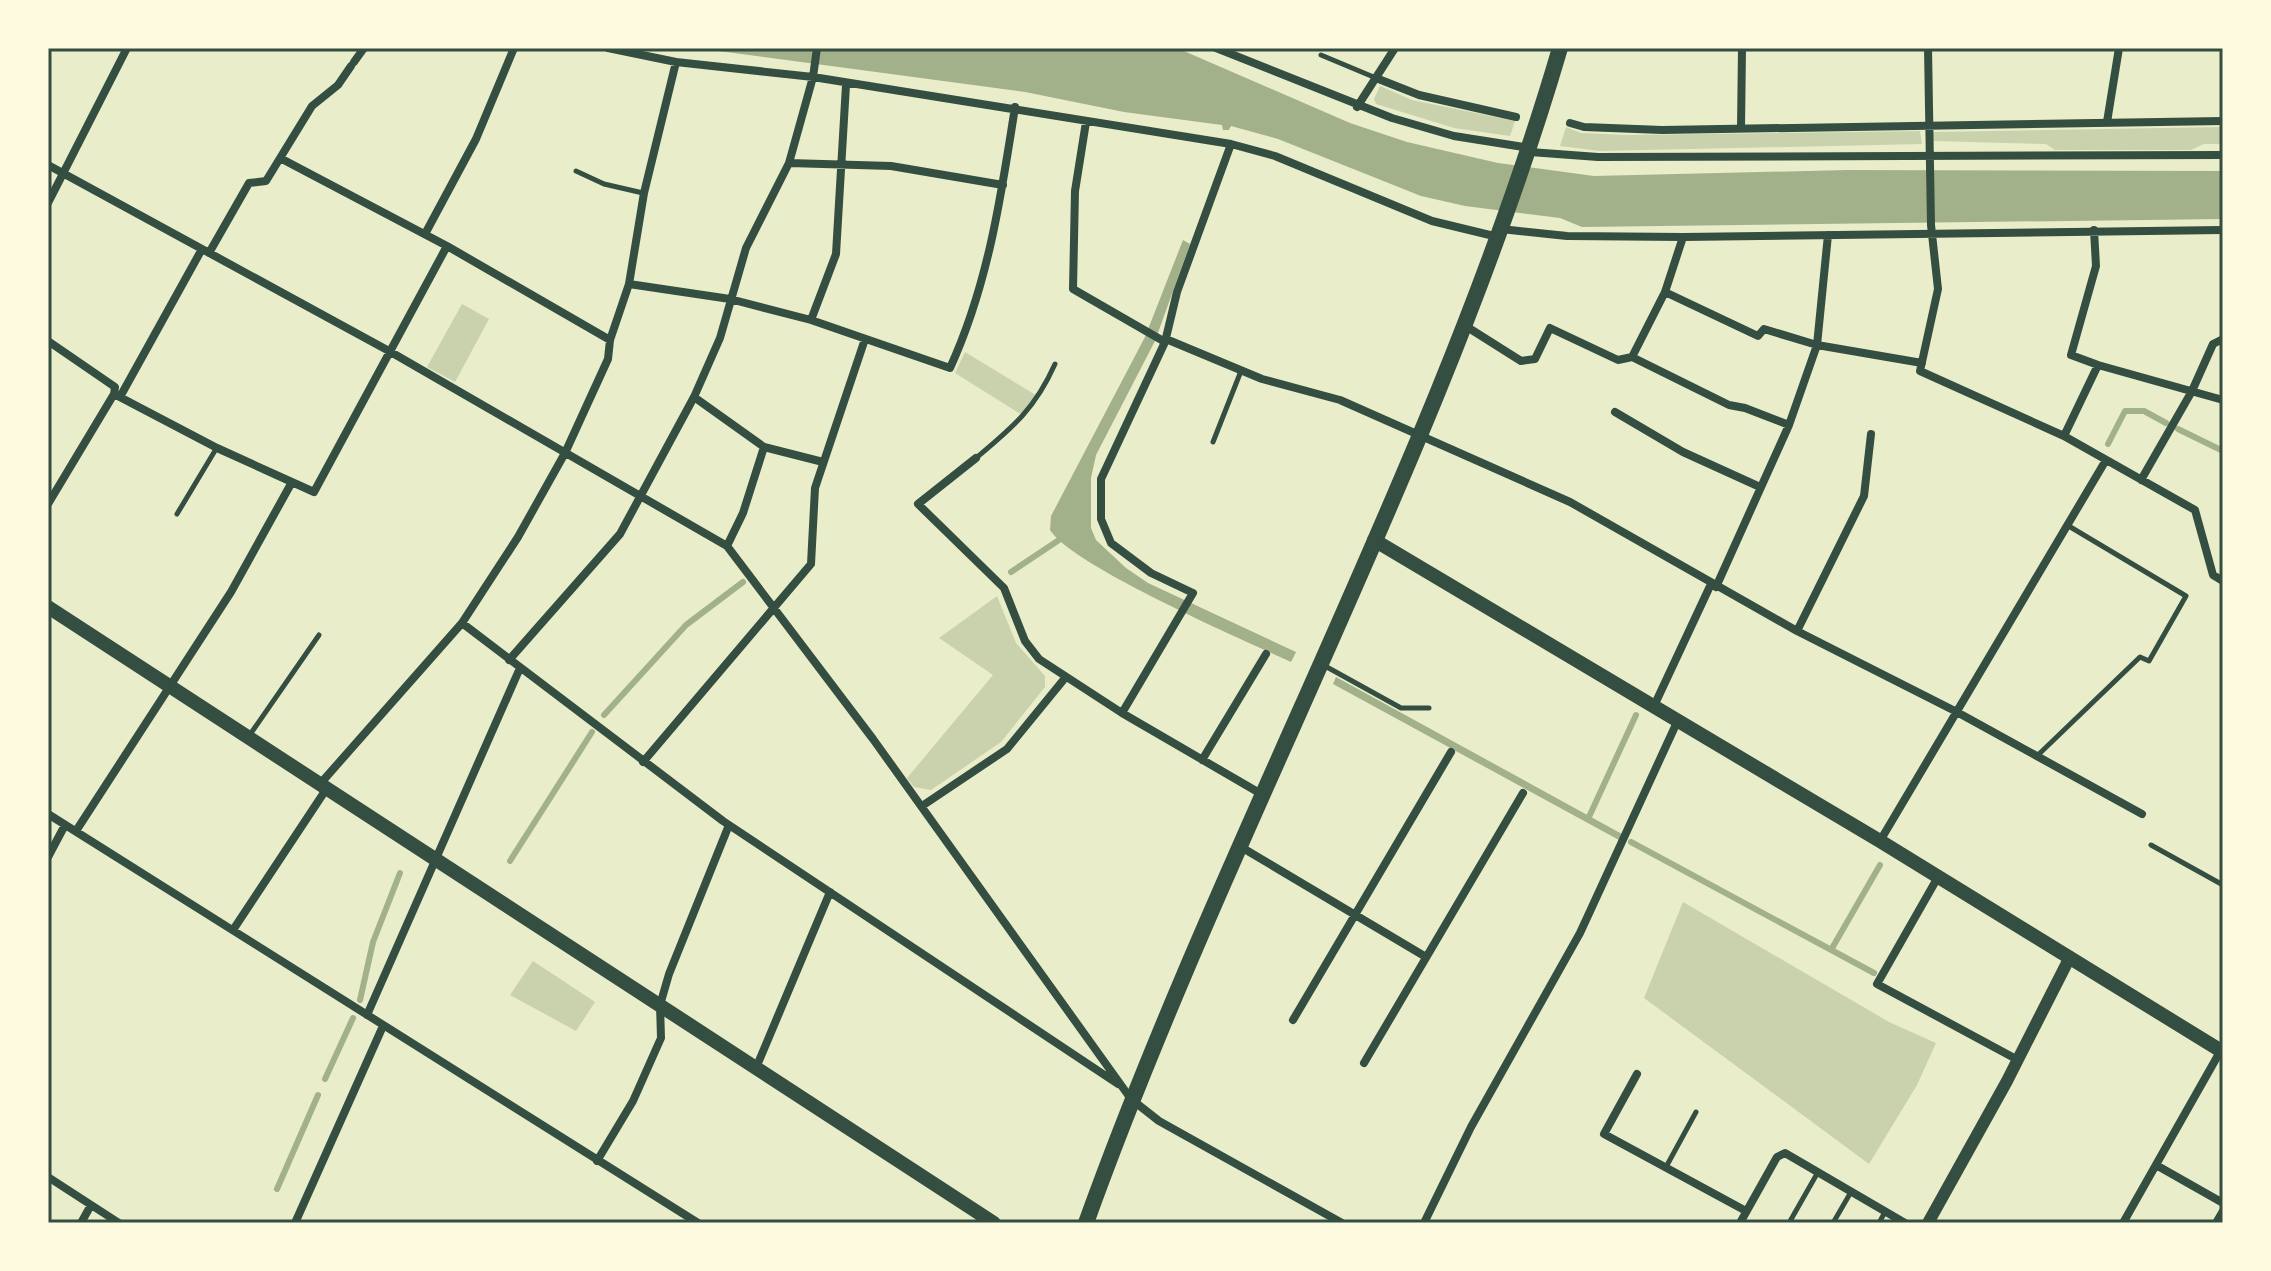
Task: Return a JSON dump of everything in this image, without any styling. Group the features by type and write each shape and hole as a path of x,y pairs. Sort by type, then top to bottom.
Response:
{"main road":[{"path":"1086,1223 1126,1093 1241,847 1418,437 1502,228 1530,150 1560,48"},
{"path":"1374,540 1880,841 2222,1050"},
{"path":"48,607 994,1223"}],"street":[{"path":"48,203 127,48"},
{"path":"48,504 249,183 266,181 312,106 338,85 364,48"},
{"path":"425,234 476,139 514,48"},
{"path":"608,48 676,62 813,77 846,85 1015,107 1086,122 1231,144 1275,156 1432,221 1567,236 1828,235 1931,230 2223,230"},
{"path":"509,660 620,534 694,397 720,338 751,235 789,163 813,77 817,48"},
{"path":"1216,48 1357,107 1454,136 1530,150 1598,157 1929,161 2223,155"},
{"path":"1357,107 1395,48"},
{"path":"1741,128 1742,48"},
{"path":"1928,48 1931,230 1938,289 1920,371 2064,436 2195,510 2213,575 2223,581"},
{"path":"2107,122 2119,48"},
{"path":"233,930 323,786 462,623 518,537 565,453 608,359 610,340 629,284 644,193 676,62"},
{"path":"1376,78 1419,95 1516,117"},
{"path":"811,320 836,254 846,85"},
{"path":"629,284 730,299 811,320 950,368 972,321 996,230 1015,107"},
{"path":"1570,123 1584,127 1662,130 2223,121"},
{"path":"1086,122 1075,191 1073,289 1163,340 1241,371 1340,400 1570,502 1797,631 1955,711 2142,814"},
{"path":"1122,713 1193,593 1151,573 1111,543 1101,519 1099,503 1103,467 1163,340 1177,292 1231,144"},
{"path":"280,158 447,246 610,340"},
{"path":"789,163 841,167 891,166 1003,185"},
{"path":"48,165 389,351 727,546 922,806 1126,1093"},
{"path":"2094,230 2096,266 2071,355 2223,400"},
{"path":"1654,706 1789,425 1817,345 1828,235"},
{"path":"1632,357 1665,292 1683,237"},
{"path":"48,341 115,387 117,396 217,448 314,492 447,246"},
{"path":"1665,292 1758,336 1764,329 1817,345 1922,363"},
{"path":"1463,325 1521,361 1535,359 1550,328 1618,360 1632,357 1729,405 1789,425"},
{"path":"643,762 811,564 815,488 865,339"},
{"path":"2141,480 2192,391 2213,344 2223,339"},
{"path":"2064,436 2098,365"},
{"path":"694,397 764,447 823,462"},
{"path":"1615,412 1683,452 1760,487"},
{"path":"1797,631 1864,496 1871,434"},
{"path":"727,546 743,513 764,447"},
{"path":"976,458 918,504 1004,588 1025,641 1039,659 1122,713 1264,795"},
{"path":"1880,841 2106,460"},
{"path":"76,831 231,592 292,482"},
{"path":"462,623 729,825 1126,1093 1159,1121 1342,1223"},
{"path":"1202,760 1266,654"},
{"path":"367,1015 520,668"},
{"path":"922,806 1007,749 1065,678"},
{"path":"1424,1223 1471,1127 1580,933 1678,720"},
{"path":"1293,1020 1451,752"},
{"path":"1364,1063 1523,793"},
{"path":"48,814 698,1223"},
{"path":"48,857 65,825"},
{"path":"597,1161 633,1101 661,1038 660,1005 729,825"},
{"path":"1241,847 1426,957"},
{"path":"1938,877 1877,984 2018,1060"},
{"path":"756,1068 830,892"},
{"path":"1928,1223 2018,1060 2070,957"},
{"path":"295,1223 383,1026"},
{"path":"2123,1223 2222,1050"},
{"path":"1637,1074 1604,1134 1746,1211"},
{"path":"1740,1223 1777,1157 1785,1153 1905,1223"},
{"path":"2156,1165 2223,1203"},
{"path":"48,1177 119,1223"},
{"path":"81,1223 91,1205"},
{"path":"2216,1223 2223,1211"}],"lane":[{"path":"1321,55 1376,78"},
{"path":"576,171 604,184 644,193"},
{"path":"976,458 1016,425 1040,397 1055,364"},
{"path":"1213,442 1241,371"},
{"path":"177,514 217,448"},
{"path":"2037,756 2140,657 2149,661 2186,596 2067,525"},
{"path":"248,737 319,635"},
{"path":"1321,664 1401,708 1429,708"},
{"path":"2151,845 2223,885"},
{"path":"1666,1167 1696,1112"},
{"path":"1789,1223 1818,1172"},
{"path":"1833,1223 1851,1192"},
{"path":"1879,1223 1885,1212"}],"shaded area":[{"path":"696,48 1177,48 1350,123 1407,142 1498,163 1594,176 1847,170 2223,171 2223,219 1582,227 1560,218 1465,206 1421,196 1278,139 1231,126 1229,130 1223,130 1222,125 1124,112 1025,92"},
{"path":"1380,86 1412,100 1515,121 1510,136 1454,128 1376,104 1374,99"},
{"path":"1566,127 1581,133 1627,135 1920,131 1922,144 1600,151 1560,146"},
{"path":"2223,127 2223,144 2204,144 2191,150 2055,150 2046,144 1933,141 1933,132"},
{"path":"1183,240 1190,244 1155,341 1096,455 1091,478 1091,528 1096,540 1126,568 1148,583 1296,652 1291,662 1124,582 1065,545 1050,530 1051,516 1145,337"},
{"path":"462,304 489,319 455,382 427,367"},
{"path":"965,352 1039,397 1022,415 955,373"},
{"path":"997,596 1016,643 1045,676 1045,687 1001,742 931,790 914,787 907,778 993,675 939,638"},
{"path":"1336,677 1622,834 1619,840 1333,684"},
{"path":"1683,902 1889,1022 1936,1043 1917,1085 1869,1164 1644,998"},
{"path":"533,961 595,1002 576,1031 510,995"}],"waterway":[{"path":"2108,444 2125,411 2144,411 2166,423"},
{"path":"2178,429 2223,451"},
{"path":"1011,572 1065,536"},
{"path":"604,715 686,625 743,582"},
{"path":"1588,819 1636,715"},
{"path":"510,861 592,732"},
{"path":"1631,842 1874,973"},
{"path":"1831,950 1880,865"},
{"path":"360,1000 373,942 400,873"},
{"path":"325,1079 353,1018"},
{"path":"277,1189 318,1095"}]}
